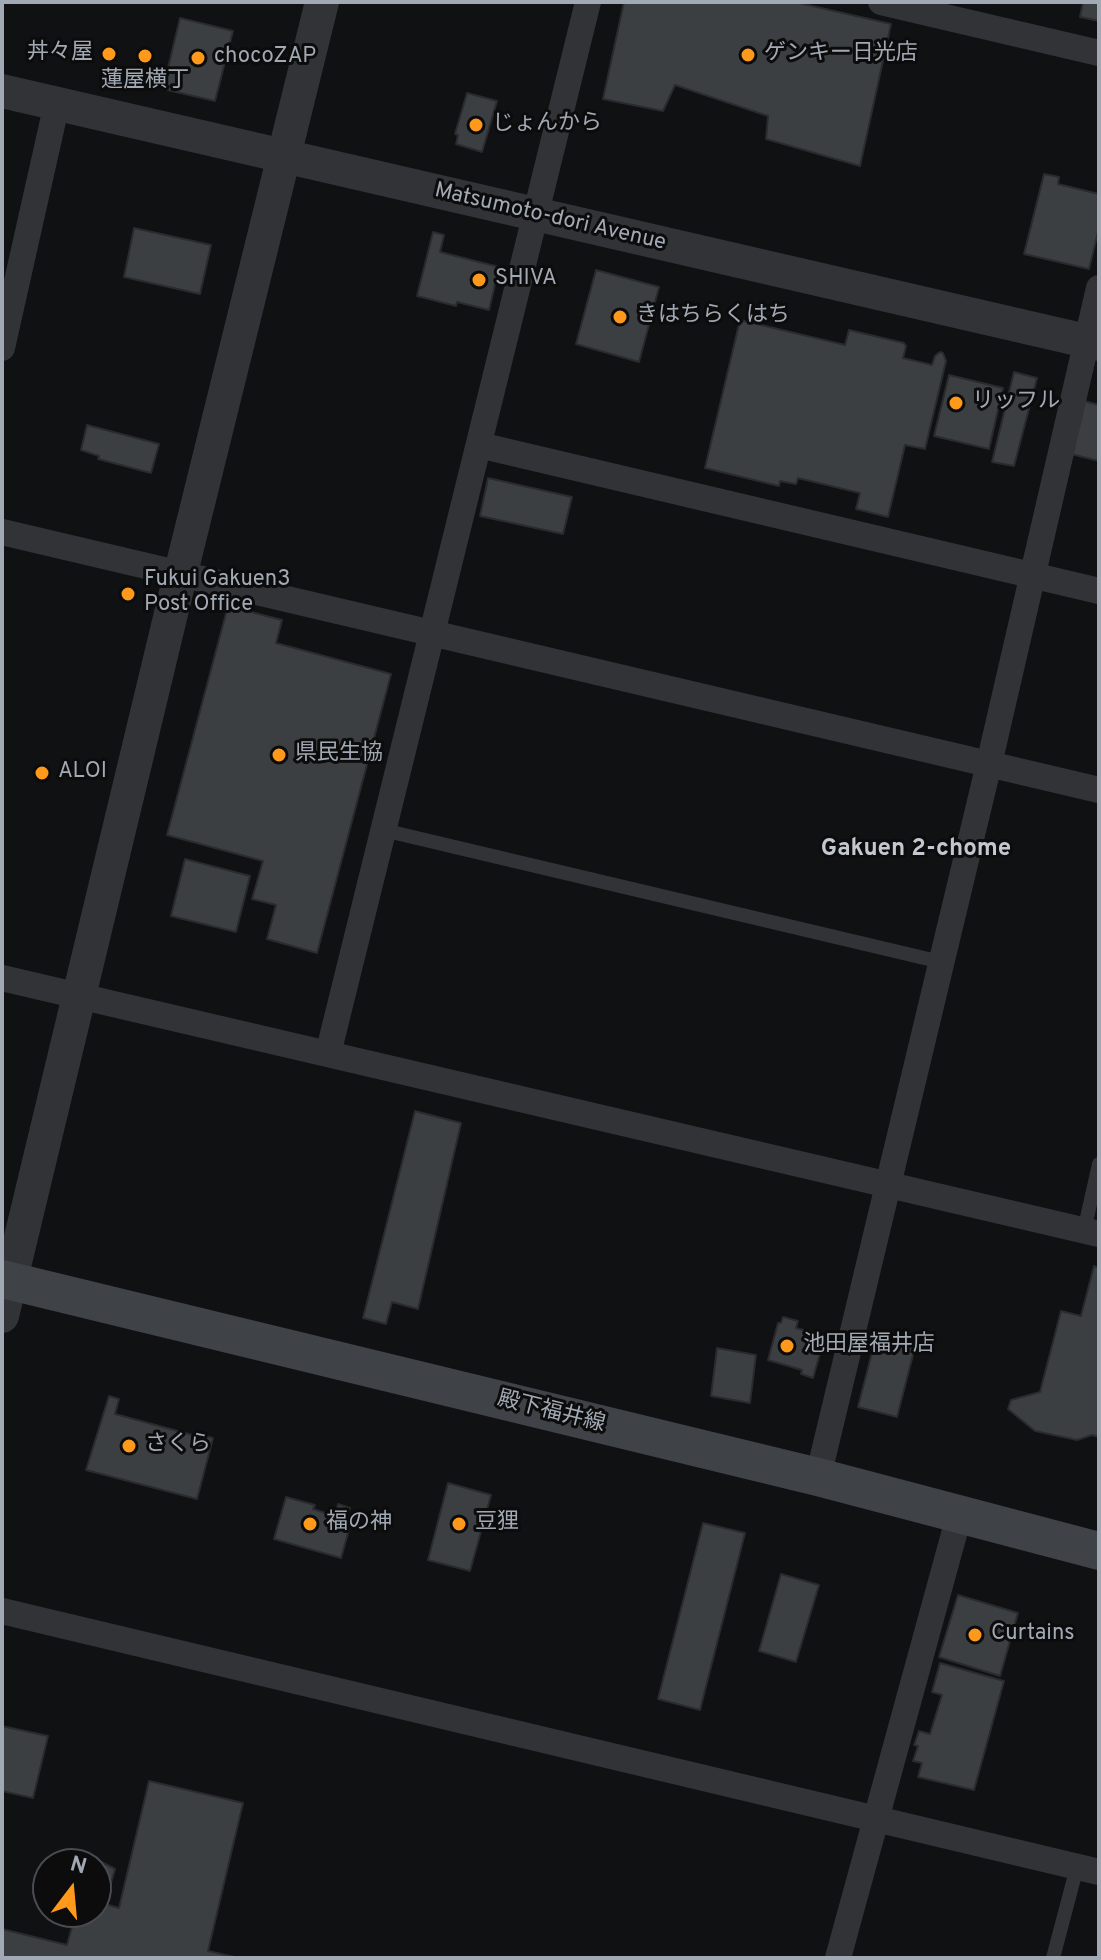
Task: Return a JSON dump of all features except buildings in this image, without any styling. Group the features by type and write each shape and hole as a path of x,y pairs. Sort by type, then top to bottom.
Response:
{"main road":[{"name":"殿下福井線","path":"5,1292 818,1477 1099,1551"}],"street":[{"path":"5,1292 322,2"},
{"path":"328,1054 588,2"},
{"path":"881,2 1099,53"},
{"name":"Matsumoto-dori Avenue","path":"2,91 1093,342"},
{"path":"2,348 57,103"},
{"path":"818,1477 1032,576 1093,342 1099,288"},
{"path":"479,445 1099,591"},
{"path":"2,532 1099,790"},
{"path":"2,978 1091,1233"},
{"path":"838,1958 959,1516"},
{"path":"2,1611 1088,1870"}],"lane":[{"path":"383,830 941,962"},
{"path":"1091,1233 1099,1164"},
{"path":"1053,1958 1088,1870"}],"place":[{"name":"丼々屋","path":"109,54"},
{"name":"ゲンキー日光店","path":"748,55"},
{"name":"蓮屋横丁","path":"145,56"},
{"name":"chocoZAP","path":"198,58"},
{"name":"じょんから","path":"476,125"},
{"name":"SHIVA","path":"479,280"},
{"name":"きはちらくはち","path":"620,317"},
{"name":"リッフル","path":"956,403"},
{"name":"Fukui Gakuen3 Post Office","path":"128,594"},
{"name":"県民生協","path":"279,755"},
{"name":"ALOI","path":"42,773"},
{"name":"池田屋福井店","path":"787,1346"},
{"name":"さくら","path":"129,1446"},
{"name":"福の神","path":"310,1524"},
{"name":"豆狸","path":"459,1524"},
{"name":"Curtains","path":"975,1635"}],"district":[{"name":"Gakuen 2-chome","path":"916,850"}]}
